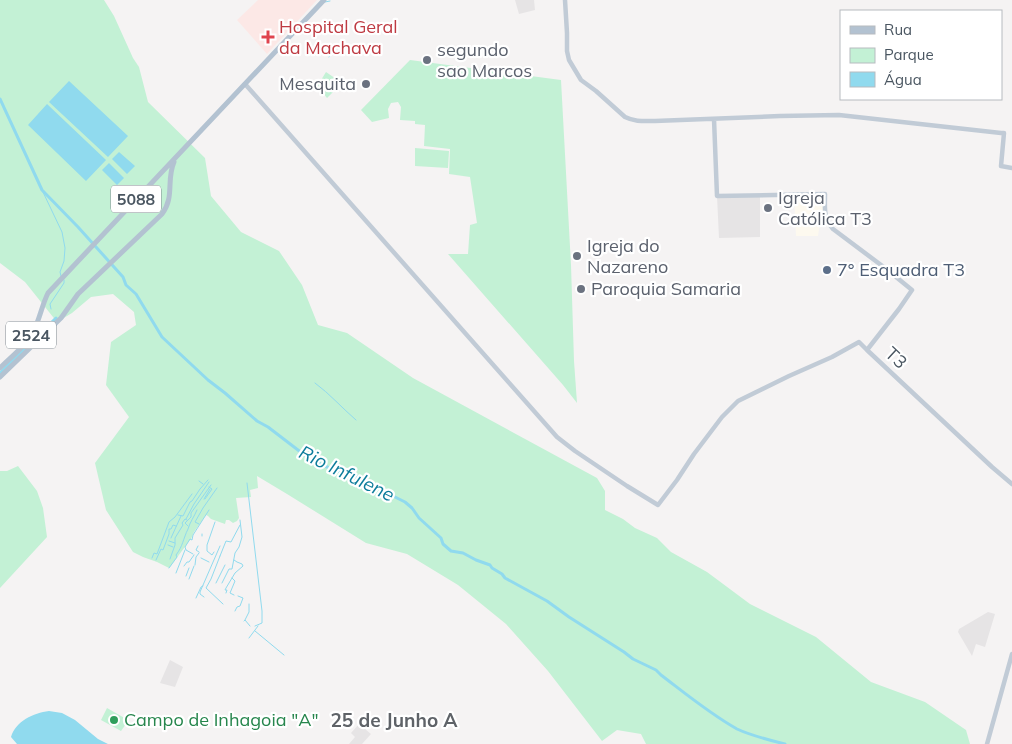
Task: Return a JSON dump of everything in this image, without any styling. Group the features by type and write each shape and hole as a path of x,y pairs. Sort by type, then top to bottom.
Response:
{"main road":[{"path":"0,377 56,323 78,294 165,210 169,201 170,176 177,157 324,0"},
{"name":"5088","path":"48,293 177,157"},
{"path":"162,172 170,176"},
{"name":"2524","path":"0,368 28,339 34,330 48,293"},
{"path":"17,351 21,356"}],"street":[{"path":"565,0 566,51 569,60 581,80 625,117 634,121 839,115 1004,133 1001,166 1012,168"},
{"path":"245,84 557,437 575,451 658,505 722,417 738,401 832,357 859,342 867,350"},
{"name":"T3","path":"714,119 717,196 825,194 827,222 833,229 912,290 900,309 867,350 1012,484"},
{"path":"986,744 1012,654"}],"shaded area":[{"name":"Hospital Geral da Machava","path":"258,0 317,0 267,54 237,20"},
{"path":"515,0 534,0 535,10 519,14"},
{"path":"760,194 760,237 719,238 717,196"},
{"path":"794,194 825,194 825,213 821,216 818,236 796,236"},
{"path":"988,612 995,614 985,647 976,644 972,656 958,632 959,629"},
{"path":"170,660 183,667 175,687 160,683"},
{"path":"359,724 371,734 362,744 349,744 355,737 351,733"}],"green space":[{"path":"0,0 104,0 139,67 148,102 205,158 211,196 241,232 279,251 302,285 318,325 347,333 413,378 597,478 605,491 605,510 623,519 635,528 657,538 671,552 707,572 750,604 816,637 871,682 925,702 966,730 970,744 646,744 641,734 617,730 602,741 548,671 506,624 458,585 407,554 366,543 257,476 258,488 250,490 251,497 236,498 239,518 237,521 233,523 226,520 225,524 206,515 169,568 133,552 106,510 95,463 129,417 106,385 111,342 136,325 134,312 113,294 91,297 72,313 57,322 25,282 0,263"},
{"path":"410,60 561,80 577,403 448,254 468,254 470,225 477,223 470,177 449,174 450,149 424,146 425,125 415,124 415,121 400,120 401,107 398,102 391,103 388,109 389,118 372,122 361,110"},
{"path":"326,72 342,83 327,98 318,85"},
{"path":"415,148 449,151 448,168 415,166"},
{"path":"18,466 37,491 43,508 47,537 0,588 0,471 7,471"},
{"name":"Campo de Inhagoia \"A\"","path":"107,708 134,724 132,728 126,724 121,731 101,720"}],"water":[{"path":"69,81 128,136 108,157 49,102"},
{"path":"47,104 106,160 86,181 28,125"},
{"path":"119,152 135,166 127,174 112,159"},
{"path":"109,163 124,178 117,185 102,170"},
{"path":"49,711 62,713 75,720 98,739 108,744 17,744 11,737 13,731 21,722 37,714"}],"waterway":[{"path":"325,2 330,1"},
{"path":"329,57 335,45"},
{"name":"Rio Infulene","path":"0,99 42,190 123,277 126,285 136,294 162,337 208,380 257,421 268,427 311,460 334,470 367,480 405,502 441,538 443,544 451,551 463,553 490,565 505,578 547,601 633,659 656,670 698,704 727,723 749,734 785,744"},
{"path":"42,190 62,232 65,248 64,261 60,272 61,276"},
{"path":"51,309 50,304 64,283 64,280"},
{"path":"0,373 56,318"},
{"path":"315,383 356,420"},
{"path":"178,515 183,516 190,502 208,480"},
{"path":"199,481 203,484"},
{"path":"186,519 209,482"},
{"path":"247,483 262,611 262,623 255,626"},
{"path":"188,526 185,523 191,517 191,513 211,485"},
{"path":"205,499 212,489 209,487"},
{"path":"199,524 195,522 217,488"},
{"path":"204,499 210,489"},
{"path":"152,558 154,553 157,554 169,522 192,494"},
{"path":"169,568 177,557 176,555 197,510"},
{"path":"193,554 186,550 185,547 190,539 192,540 193,535 209,510"},
{"path":"171,538 181,516"},
{"path":"170,559 175,545 175,538 183,525 182,523 185,519 187,520"},
{"path":"222,583 229,569 232,569 235,553 242,537 240,520"},
{"path":"214,552 212,555 207,551 207,545 215,522"},
{"path":"156,560 161,549 163,550 169,529 173,525 176,526"},
{"path":"220,556 226,541 231,542 240,525"},
{"path":"169,541 175,543"},
{"path":"168,545 173,547"},
{"path":"198,546 196,550 199,552"},
{"path":"204,597 200,592 220,546"},
{"path":"176,573 185,550"},
{"path":"195,565 196,557 199,553"},
{"path":"184,566 194,555"},
{"path":"220,556 206,588 223,604"},
{"path":"201,558 209,562"},
{"path":"226,593 227,590 225,590 235,573 243,566 234,560"},
{"path":"216,583 225,565"},
{"path":"189,579 194,566"},
{"path":"186,576 189,568"},
{"path":"232,578 235,581 230,593 234,595"},
{"path":"196,598 203,586"},
{"path":"235,611 240,606 243,598 238,596"},
{"path":"245,620 249,612 249,604"},
{"path":"244,621 250,626"},
{"path":"249,638 258,626"},
{"path":"255,631 284,655"}],"place":[{"name":"Hospital Geral da Machava","path":"268,37"},
{"name":"segundo sao Marcos","path":"427,60"},
{"name":"Mesquita","path":"366,84"},
{"name":"Igreja Católica T3","path":"768,208"},
{"name":"Igreja do Nazareno","path":"577,256"},
{"name":"7° Esquadra T3","path":"827,270"},
{"name":"Paroquia Samaria","path":"581,289"},
{"name":"Campo de Inhagoia \"A\"","path":"114,720"}],"district":[{"name":"25 de Junho A","path":"394,720"}]}
